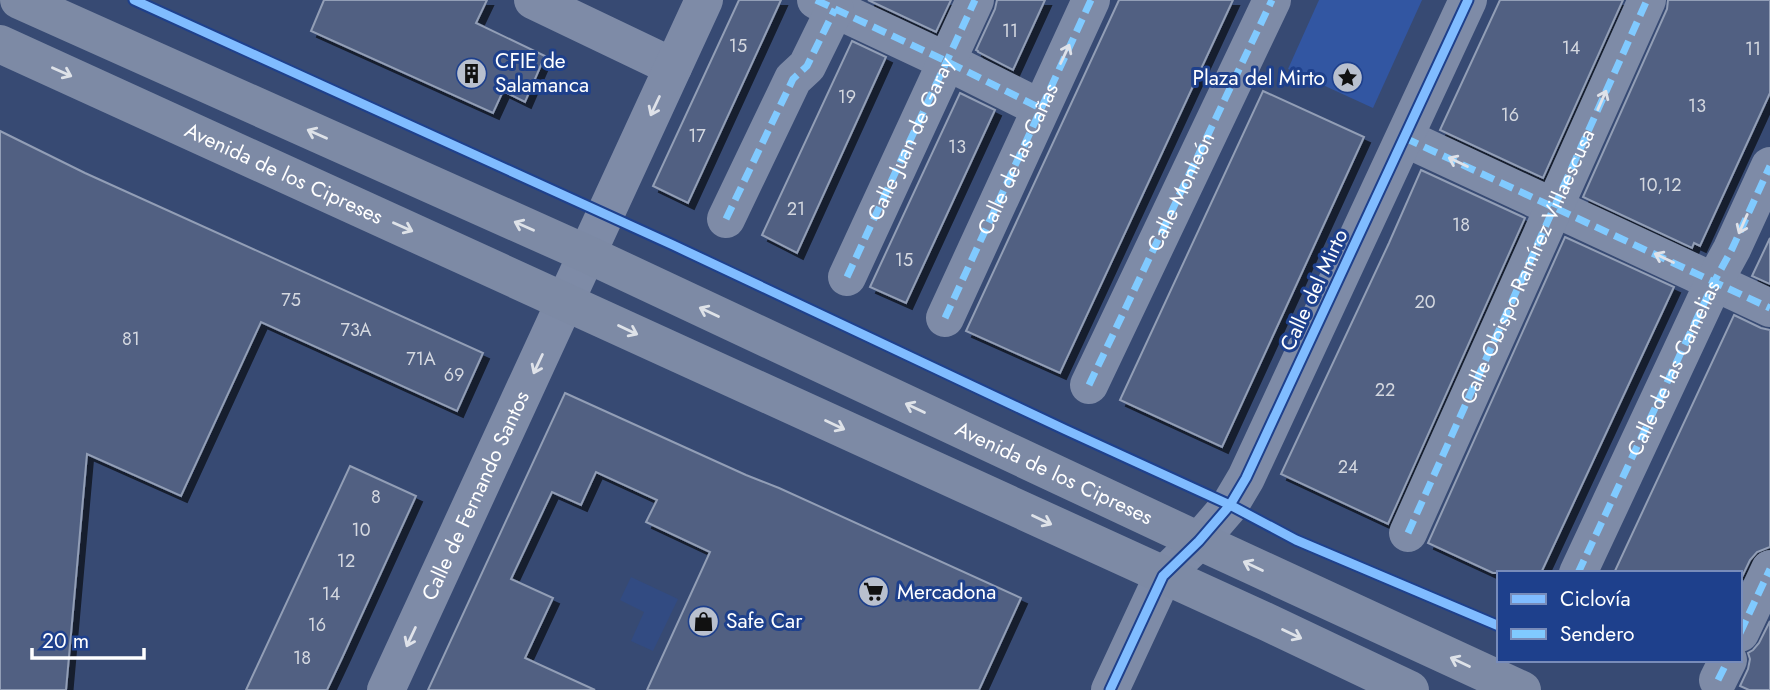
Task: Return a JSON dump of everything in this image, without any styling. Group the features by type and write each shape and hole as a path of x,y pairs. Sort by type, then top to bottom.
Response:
{"main road":[{"name":"Avenida de los Cipreses","path":"19,0 587,254 1522,690"},
{"name":"Avenida de los Cipreses","path":"0,44 1410,690"}],"street":[{"path":"533,0 673,67"},
{"path":"566,302 704,0"},
{"name":"Calle Juan de Garay","path":"847,277 975,0"},
{"name":"Calle de las Cañas","path":"945,318 1091,0"},
{"name":"Calle Monleón","path":"1089,385 1272,0"},
{"name":"Calle del Mirto","path":"1163,576 1199,541 1230,505 1245,478 1468,0"},
{"name":"Calle Obispo Ramírez Villaescusa","path":"1408,533 1647,0"},
{"path":"726,219 793,79 807,66 825,4 1040,108"},
{"path":"1405,138 1770,308"},
{"name":"Calle de las Camelias","path":"1579,571 1770,166"},
{"name":"Calle de Fernando Santos","path":"386,690 566,302"},
{"path":"1742,629 1770,569"},
{"path":"1110,690 1163,576"}],"shaded area":[{"path":"1319,0 1422,0 1373,108 1288,69"},
{"path":"631,577 678,599 653,651 631,641 644,612 620,600"}],"building":[{"name":"CFIE de Salamanca","path":"324,0 487,0 476,23 545,56 525,102 503,91 493,113 311,31"},
{"path":"739,0 781,0 688,203 653,186"},
{"path":"868,0 951,0 936,32"},
{"path":"997,0 1045,0 1013,70 976,50"},
{"path":"1119,0 1233,0 1060,373 966,331"},
{"path":"1500,0 1623,0 1543,178 1440,130"},
{"path":"1668,0 1770,0 1770,93 1700,246 1694,243 1692,248 1583,197 1667,9"},
{"path":"852,41 886,57 797,253 762,235"},
{"path":"1263,91 1364,137 1222,447 1120,400"},
{"path":"960,93 995,110 906,303 870,287"},
{"path":"0,131 85,173 483,353 457,411 261,322 181,496 87,454 66,690 0,690"},
{"path":"1421,170 1525,218 1388,524 1281,474"},
{"path":"1565,237 1674,287 1542,571 1493,573 1428,543"},
{"path":"1770,238 1770,284 1752,276"},
{"path":"1734,315 1770,330 1770,547 1757,552 1742,577 1742,571 1615,571"},
{"path":"565,393 1021,598 979,690 647,690 710,552 646,522 657,500 596,472 581,505 552,492 511,579 553,598 525,658 595,690 428,690"},
{"path":"350,466 416,496 343,656 327,690 246,690"},
{"path":"1770,621 1770,690 1749,690 1740,686 1748,669 1748,653 1759,643"}],"marked path":[{"path":"816,0 1040,108"},
{"path":"847,277 975,0"},
{"path":"945,318 1091,0"},
{"path":"1089,385 1272,0"},
{"path":"1408,533 1647,0"},
{"path":"726,219 793,79 807,66 835,9"},
{"path":"1405,138 1770,308"},
{"path":"1579,571 1770,166"},
{"path":"1742,629 1770,569"},
{"path":"1718,680 1727,662"}],"cycle path":[{"path":"134,0 673,245 1230,505 1296,540 1497,625"},
{"path":"1110,690 1163,576 1199,541 1230,505 1246,478 1468,0"}],"place":[{"name":"CFIE de Salamanca","path":"472,73"},
{"name":"Plaza del Mirto","path":"1348,78"},
{"name":"Mercadona","path":"874,592"},
{"name":"Safe Car","path":"703,621"}]}
